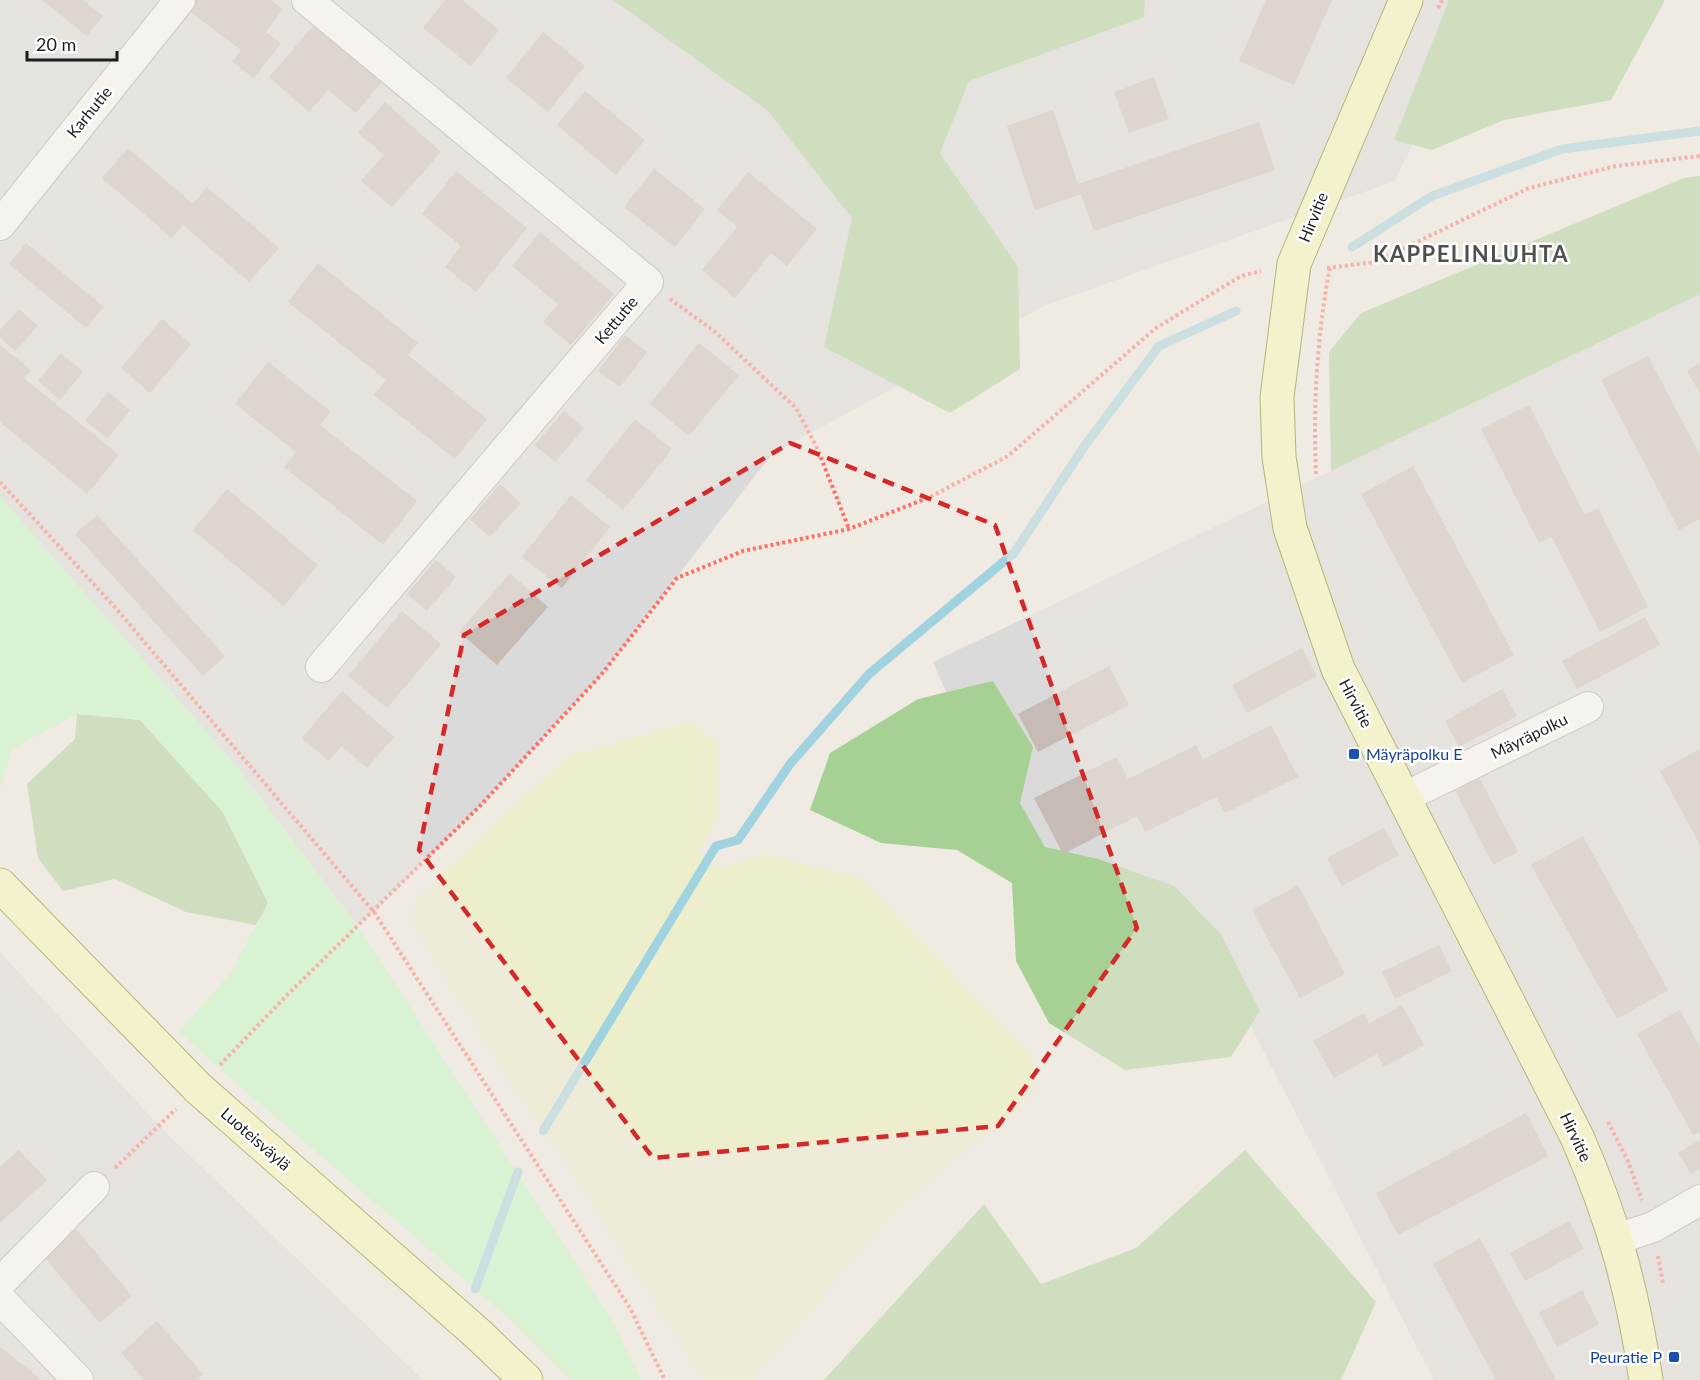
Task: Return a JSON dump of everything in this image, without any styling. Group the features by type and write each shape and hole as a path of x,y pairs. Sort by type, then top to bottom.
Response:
{"street":[{"name":"Karhutie","path":"0,225 180,0"},
{"name":"Kettutie","path":"307,0 648,282 321,667"},
{"name":"Hirvitie","path":"1406,0 1294,264 1277,397 1279,457 1290,528 1338,669 1405,796 1577,1137 1617,1239 1636,1313 1646,1380"},
{"name":"Mäyräpolku","path":"1405,796 1588,707"},
{"name":"Luoteisväylä","path":"0,885 198,1088 478,1334 525,1380"},
{"path":"0,1283 94,1187"},
{"path":"1617,1239 1653,1227 1700,1200"},
{"path":"0,1299 78,1380"}],"path":[{"path":"1436,11 1442,0"},
{"path":"94,1187 198,1088 289,993 479,807 601,675 677,578 743,551 849,529 930,497 1008,456 1156,328 1241,276 1294,264 1329,268 1375,262 1529,188 1616,166 1700,156"},
{"path":"1317,485 1314,429 1329,268 1334,257"},
{"path":"648,282 713,330 796,408 818,450 849,529"},
{"path":"0,482 113,605 374,912 630,1308 665,1380"},
{"path":"1605,1118 1627,1158 1653,1227 1664,1292"}],"highlighted area":[{"path":"790,443 995,525 1137,928 998,1126 653,1158 419,850 464,635"}],"shaded area":[{"path":"0,0 1479,0 1395,181 1046,305 772,454 601,675 479,807 374,912 357,925 234,763 0,497"},
{"path":"1700,294 1700,1380 1434,1380 1198,925 1018,858 933,662"},
{"path":"0,952 159,1126 423,1380 0,1380"}],"green space":[{"path":"613,0 1145,0 1144,17 969,81 940,153 1018,267 1020,369 950,413 824,347 852,218 767,110"},
{"path":"1449,0 1664,0 1664,2 1611,100 1504,120 1432,150 1394,140"},
{"path":"1700,176 1700,294 1331,471 1329,352 1361,313 1684,178"},
{"path":"0,497 234,763 357,925 611,1318 641,1380 571,1380 510,1319 179,1031 230,974 268,903 222,811 140,720 77,714 12,749 0,789"},
{"path":"993,681 1033,747 1020,803 1045,847 1098,859 1174,886 1221,934 1260,1011 1231,1057 1125,1070 1049,1023 1016,961 1012,883 957,850 881,843 810,810 830,753 918,699"},
{"path":"77,714 140,720 222,811 268,903 256,925 186,912 115,879 63,891 38,858 27,784 75,739"},
{"path":"693,722 718,744 717,820 699,850 706,861 723,868 763,854 861,878 1034,1060 1034,1095 892,1213 754,1380 703,1380 560,1154 510,1083 413,926 413,902 568,756"},
{"path":"1245,1150 1376,1302 1341,1380 824,1380 984,1204 1041,1284 1136,1248"}],"building":[{"path":"42,0 83,0 103,16 87,36"},
{"path":"191,0 271,0 283,9 266,32 281,43 254,78 232,62 241,50 185,8"},
{"path":"445,0 462,0 499,30 471,66 423,28"},
{"path":"1266,0 1332,0 1294,85 1239,61"},
{"path":"314,25 382,82 356,113 328,90 309,112 269,77"},
{"path":"543,32 585,66 548,112 506,78"},
{"path":"1154,77 1169,119 1129,133 1114,92"},
{"path":"585,91 645,140 616,175 557,125"},
{"path":"385,102 441,152 392,207 361,181 384,155 358,133"},
{"path":"1053,110 1078,184 1259,122 1275,170 1094,231 1081,194 1035,210 1007,126"},
{"path":"128,148 193,204 207,187 279,248 249,282 183,225 172,238 102,178"},
{"path":"654,169 705,209 675,247 624,207"},
{"path":"456,171 527,228 476,292 445,267 461,246 422,214"},
{"path":"748,172 817,229 787,266 771,253 735,298 702,270 737,227 717,210"},
{"path":"540,232 614,294 571,345 543,322 558,304 512,266"},
{"path":"26,243 104,307 86,328 9,264"},
{"path":"318,263 418,343 408,355 487,419 455,459 374,395 386,380 288,302"},
{"path":"19,309 38,326 15,351 0,337 0,330"},
{"path":"162,319 191,344 150,393 121,368"},
{"path":"625,335 647,352 620,387 598,371"},
{"path":"699,343 739,375 689,436 650,404"},
{"path":"0,345 31,370 24,378 119,455 87,494 0,422"},
{"path":"61,353 83,372 60,400 38,381"},
{"path":"1648,356 1700,455 1700,519 1679,530 1601,380"},
{"path":"268,362 331,412 320,425 417,501 383,545 284,467 296,452 235,404"},
{"path":"1700,363 1700,393 1687,371"},
{"path":"108,392 130,410 108,438 85,421"},
{"path":"1529,405 1585,515 1598,508 1648,607 1600,632 1552,537 1539,543 1481,429"},
{"path":"564,411 584,428 555,462 535,445"},
{"path":"635,419 672,449 623,510 586,480"},
{"path":"1413,466 1514,655 1462,683 1361,494"},
{"path":"500,484 521,503 490,537 470,519"},
{"path":"227,489 318,565 284,606 193,530"},
{"path":"571,495 610,527 562,588 522,557"},
{"path":"97,515 225,656 203,676 75,534"},
{"path":"436,560 456,577 427,611 407,594"},
{"path":"510,573 548,607 497,665 459,632"},
{"path":"402,611 441,644 387,708 348,676"},
{"path":"1645,617 1660,645 1577,689 1562,661"},
{"path":"1302,648 1317,676 1247,713 1232,685"},
{"path":"1109,666 1129,705 1038,752 1018,714"},
{"path":"1502,689 1517,716 1459,747 1445,721"},
{"path":"342,691 394,737 367,768 342,746 329,761 302,738"},
{"path":"1271,725 1298,777 1225,813 1216,797 1145,832 1137,816 1063,854 1034,798 1117,757 1128,779 1196,745 1203,759"},
{"path":"1700,749 1700,845 1660,771"},
{"path":"1479,777 1518,852 1493,865 1455,790"},
{"path":"1384,828 1399,855 1342,886 1327,858"},
{"path":"1583,836 1668,990 1617,1019 1531,865"},
{"path":"1298,885 1345,974 1300,998 1252,910"},
{"path":"1439,945 1452,971 1395,999 1382,972"},
{"path":"1402,1005 1424,1045 1384,1067 1377,1054 1334,1078 1313,1041 1364,1013 1370,1023"},
{"path":"1680,1010 1700,1047 1700,1132 1693,1135 1637,1034"},
{"path":"1526,1113 1548,1156 1398,1235 1376,1193"},
{"path":"1700,1140 1700,1169 1691,1174 1678,1153"},
{"path":"19,1150 47,1180 0,1223 0,1167"},
{"path":"1569,1221 1584,1249 1525,1281 1510,1253"},
{"path":"76,1229 132,1296 100,1323 43,1256"},
{"path":"1480,1238 1556,1380 1496,1380 1433,1264"},
{"path":"1582,1290 1599,1324 1557,1347 1539,1313"},
{"path":"157,1321 203,1374 197,1380 144,1380 121,1353"},
{"path":"0,1347 42,1380 0,1380"}],"waterway":[{"path":"1352,247 1432,196 1562,149 1700,131"},
{"path":"543,1131 716,846 738,840 790,764 869,674 1014,553 1086,444 1159,346 1236,311"},
{"path":"475,1289 518,1172"}],"place":[{"name":"Mäyräpolku E","path":"1354,754"},
{"name":"Peuratie P","path":"1674,1357"}],"district":[{"name":"KAPPELINLUHTA","path":"1471,254"}]}
